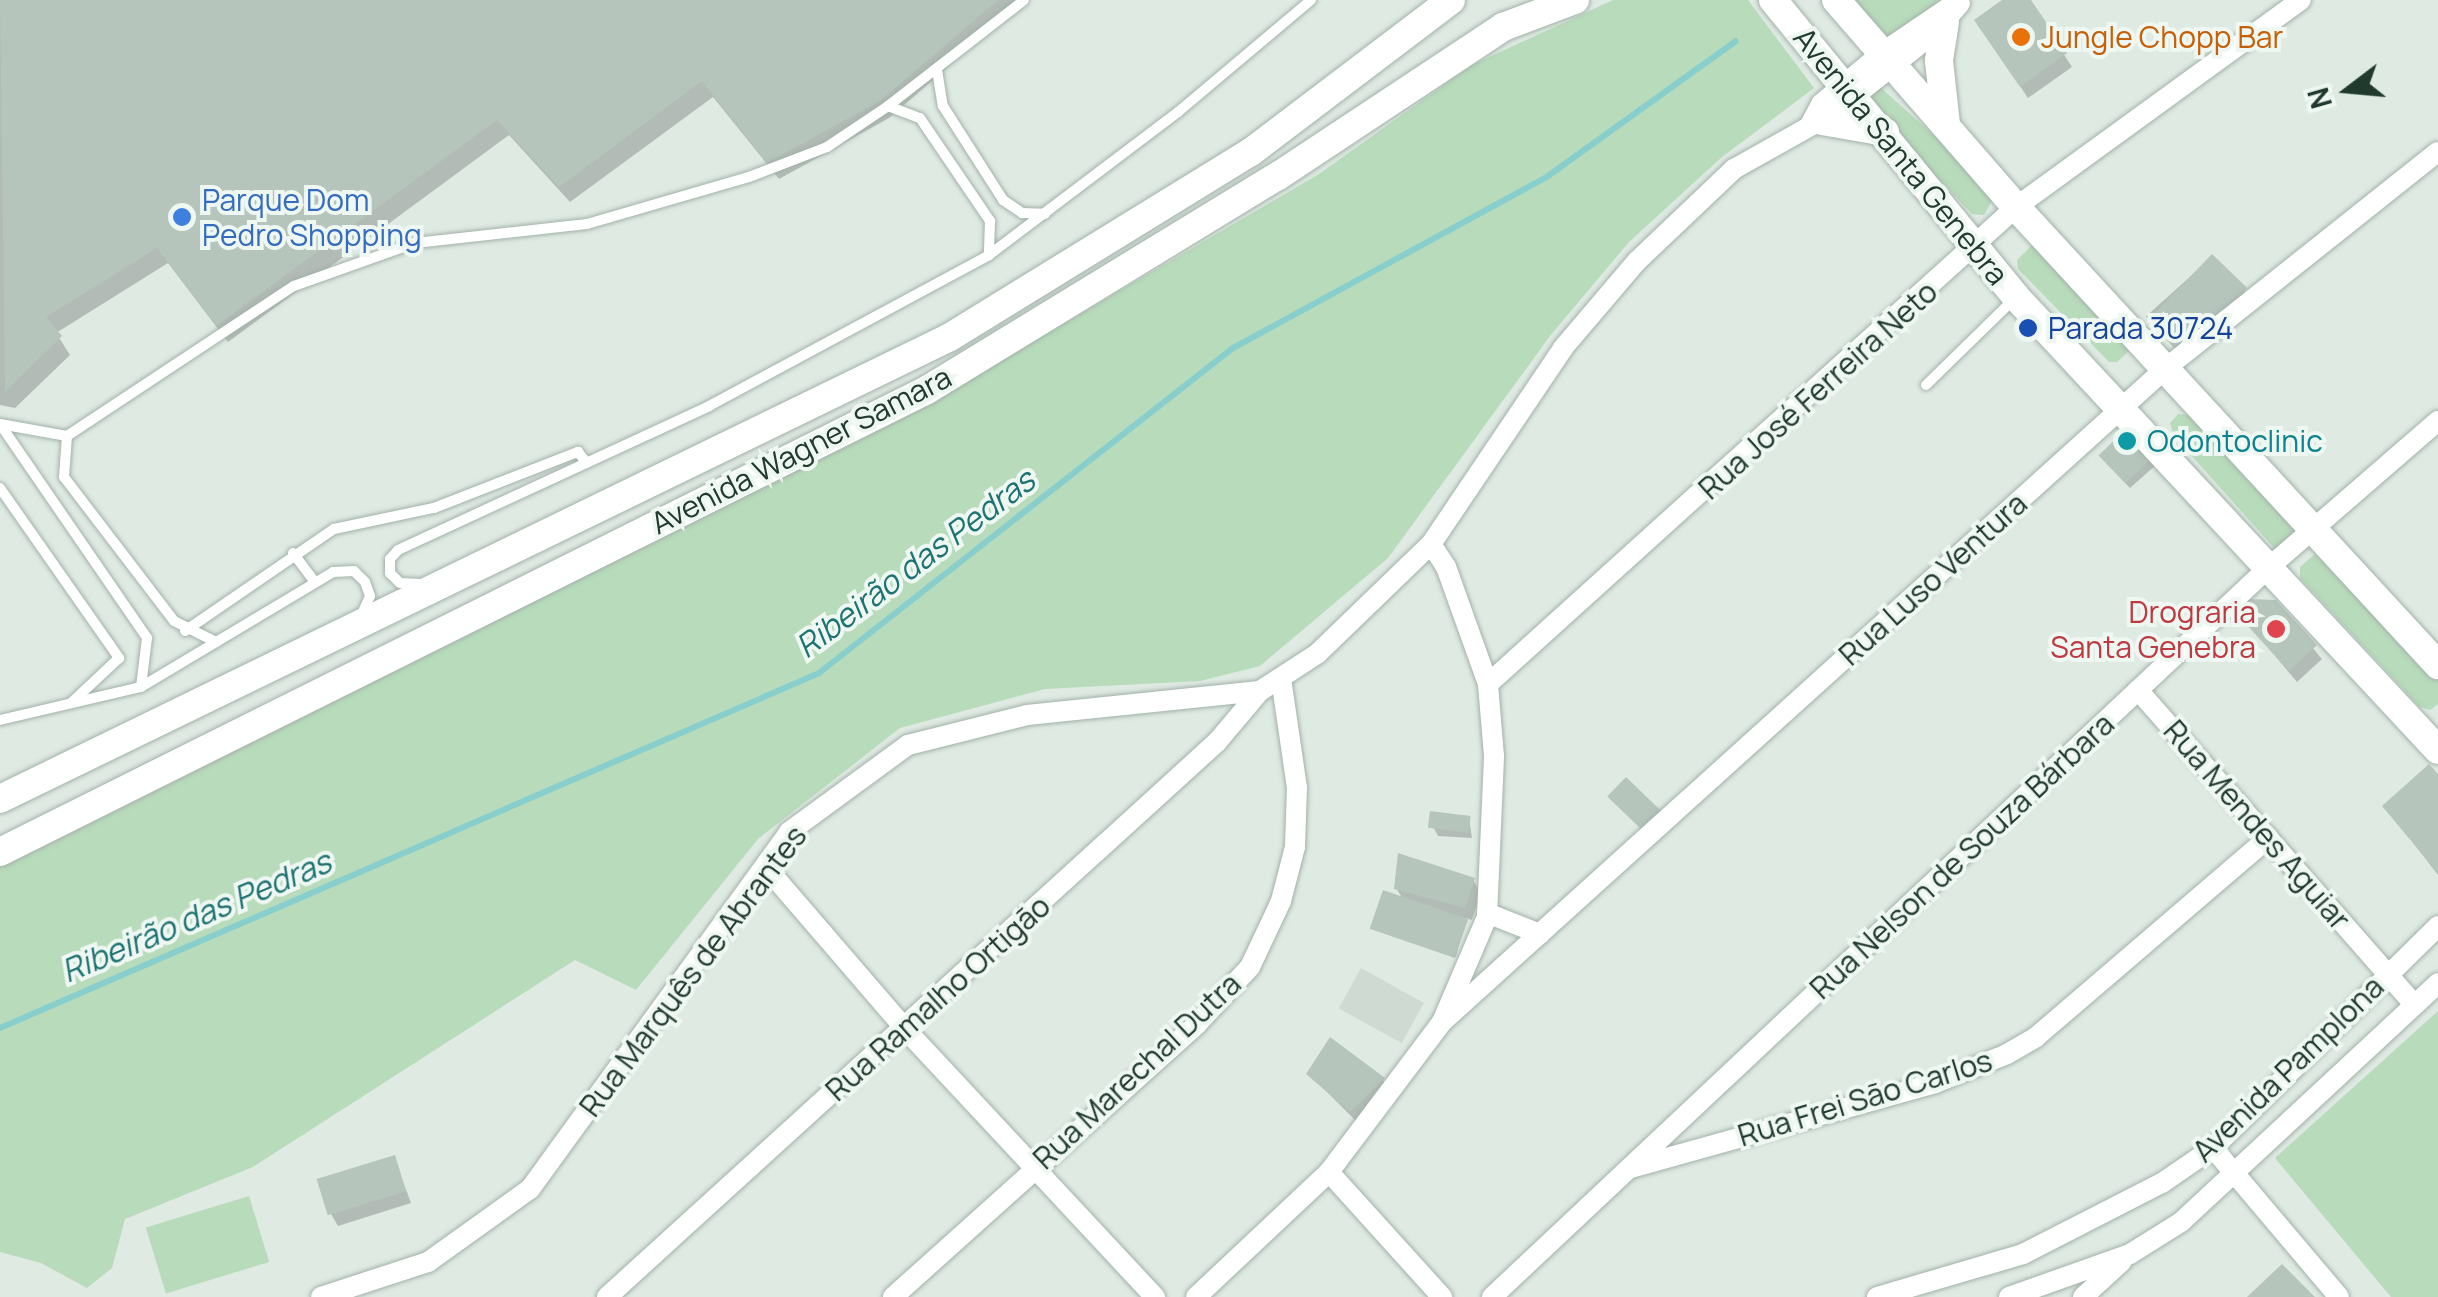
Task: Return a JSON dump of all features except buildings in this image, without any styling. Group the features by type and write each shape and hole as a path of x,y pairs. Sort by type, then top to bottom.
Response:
{"main road":[{"name":"Avenida Wagner Samara","path":"0,799 313,652 950,338 1251,152 1450,0"},
{"name":"Avenida Wagner Samara","path":"0,852 927,390 1278,176 1502,27 1574,0"},
{"name":"Avenida Santa Genebra","path":"1773,0 2016,296 2267,569 2432,734"},
{"name":"Avenida Santa Genebra","path":"1836,0 2016,207 2314,534 2426,640 2438,665"},
{"path":"1946,126 1939,62 1956,8"},
{"path":"1816,123 1885,132"}],"street":[{"name":"Rua José Ferreira Neto","path":"1488,684 1976,249 2016,207 2301,0"},
{"name":"Rua Marquês de Abrantes","path":"321,1297 428,1262 530,1189 789,832 908,745 1027,715 1260,691 1316,654 1431,544 1563,348 1637,262 1734,170 1816,123 1888,58 1956,8"},
{"name":"Rua Luso Ventura","path":"1442,1022 2166,368 2438,152"},
{"name":"Rua Nelson de Souza Bárbara","path":"1492,1297 2267,569 2314,534 2438,421"},
{"path":"1196,1297 1329,1172 1442,1022 1487,913 1494,756 1488,684 1446,567 1431,544"},
{"name":"Rua Marechal Dutra","path":"893,1297 1034,1166 1197,1024 1250,967 1281,901 1295,847 1297,788 1281,678"},
{"name":"Rua Mendes Aguiar","path":"2138,690 2415,1005"},
{"name":"Rua Ramalho Ortigão","path":"607,1297 905,1030 1217,742 1260,691"},
{"name":"Rua Frei São Carlos","path":"1628,1169 1935,1083 2007,1054 2036,1037 2268,838"},
{"path":"764,866 905,1030 1155,1297"},
{"path":"1487,913 1540,934"},
{"name":"Avenida Pamplona","path":"1877,1297 1947,1287 2091,1224 2213,1148 2386,972 2438,926"},
{"name":"Avenida Pamplona","path":"2009,1297 2130,1254 2181,1222 2438,983"},
{"path":"2213,1148 2339,1297"},
{"path":"1329,1172 1442,1297"},
{"path":"2023,1254 2035,1290"},
{"path":"2083,1297 2130,1254"}],"lane":[{"path":"0,424 67,436 294,286 415,243 588,224 726,184 827,147 937,70 1024,0"},
{"path":"465,577 400,582 390,559 412,542 498,509 709,406 989,255 1046,214 1311,0"},
{"path":"937,70 942,106 1003,200 1022,212 1046,214"},
{"path":"888,106 920,118 980,206 990,221 989,255"},
{"path":"1926,384 2016,296"},
{"path":"0,424 147,638 141,686"},
{"path":"67,436 64,477 185,631 216,642"},
{"path":"185,631 293,553 334,529 434,508 578,452 587,463"},
{"path":"0,488 119,658 67,707"},
{"path":"293,553 315,582"},
{"path":"0,720 67,707 141,686 315,582 354,571 370,596 368,607 313,652"}],"shaded area":[{"path":"1361,968 1424,1003 1402,1043 1339,1008"}],"green space":[{"path":"1613,0 1748,0 1814,88 1722,157 1629,242 1550,336 1388,558 1260,666 1200,681 1045,689 900,728 758,839 636,990 575,960 253,1167 125,1219 112,1268 87,1288 41,1263 0,1252 0,861 923,406 1319,174 1472,65"},
{"path":"1854,0 1945,0 1889,38"},
{"path":"1880,87 1997,192 1984,215 1972,214 1875,112 1868,99"},
{"path":"2033,244 2130,350 2117,362 2109,362 2018,269 2017,260"},
{"path":"2178,414 2191,415 2301,527 2276,550 2174,436 2170,423"},
{"path":"2315,554 2438,680 2438,704 2430,710 2420,707 2300,578 2300,567"},
{"path":"2438,1011 2438,1297 2391,1297 2275,1158"},
{"path":"249,1196 269,1262 166,1294 146,1228"}],"waterway":[{"name":"Ribeirão das Pedras","path":"0,1028 819,673 1233,348 1548,176 1736,41"}],"place":[{"name":"Jungle Chopp Bar","path":"2021,37"},
{"name":"Parque Dom Pedro Shopping","path":"182,217"},
{"name":"Parada 30724","path":"2028,328"},
{"name":"Odontoclinic","path":"2127,441"},
{"name":"Drograria Santa Genebra","path":"2276,629"}]}
